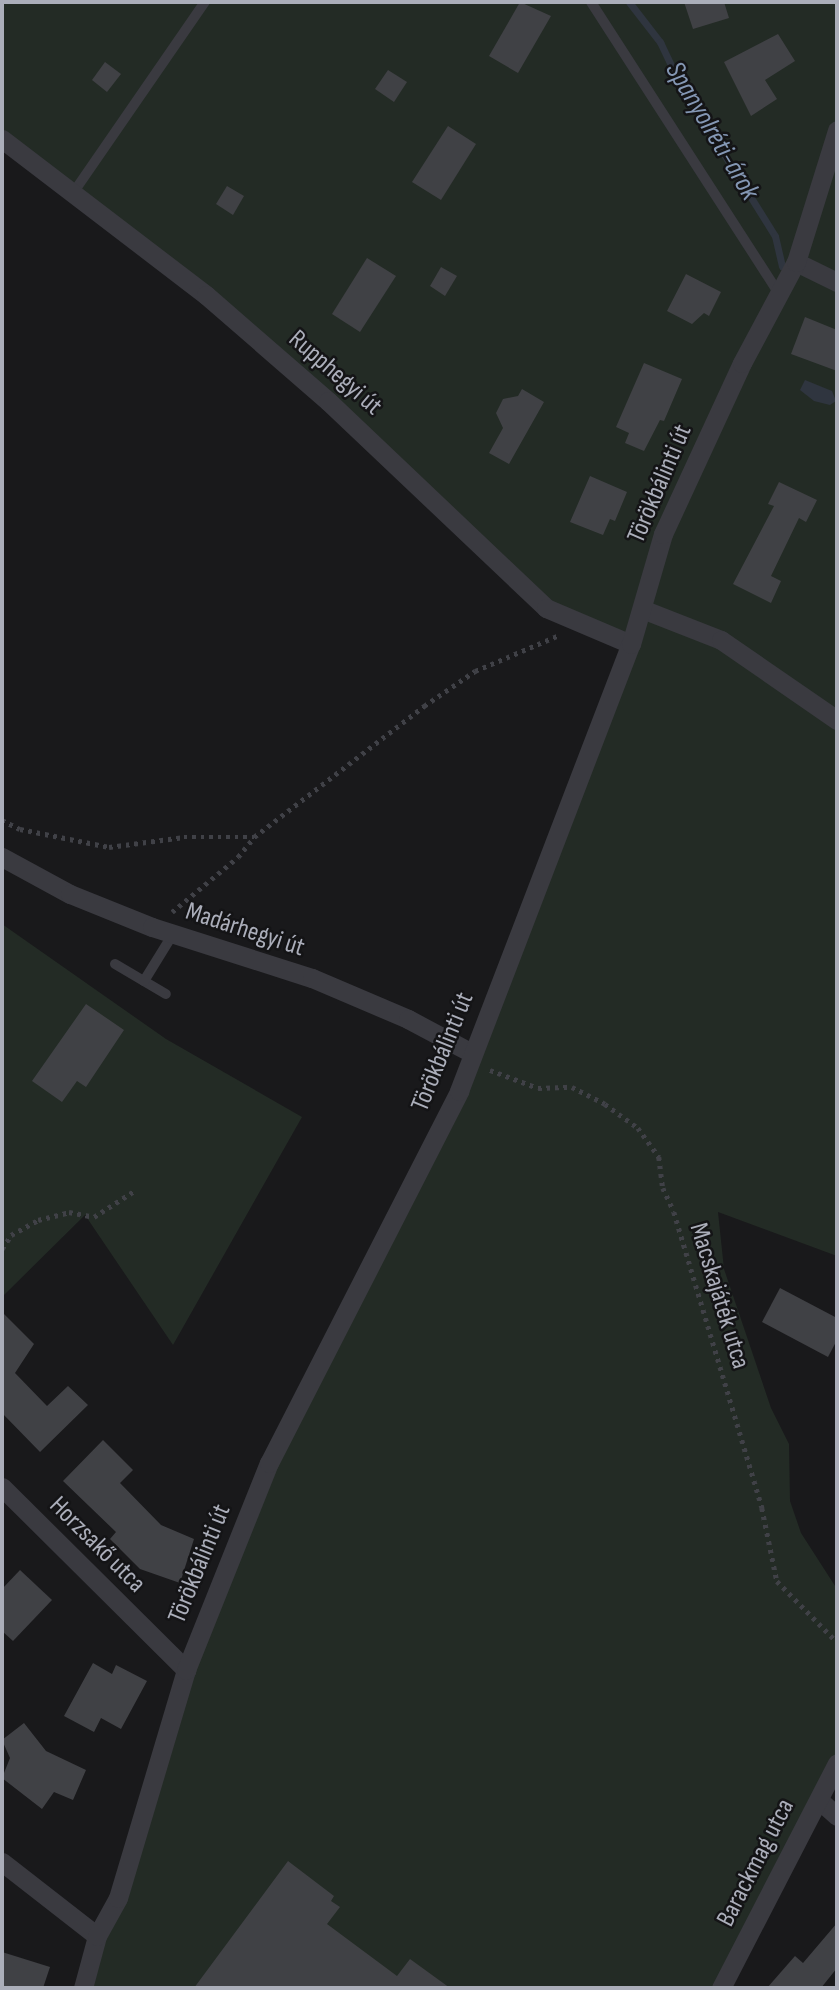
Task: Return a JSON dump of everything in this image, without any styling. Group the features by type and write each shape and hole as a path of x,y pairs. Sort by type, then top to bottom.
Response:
{"street":[{"name":"Törökbálinti út","path":"83,1988 97,1936 118,1898 186,1670 269,1463 456,1097 631,644 663,534 796,262 837,130"},
{"name":"Rupphegyi út","path":"2,139 71,196 206,296 384,452 546,608 585,628 631,644"},
{"path":"796,262 837,282"},
{"path":"642,609 721,639 837,720"},
{"name":"Madárhegyi út","path":"2,857 70,894 152,927 312,978 408,1019 472,1053"},
{"name":"Horzsakő utca","path":"2,1487 186,1670"},
{"name":"Barackmag utca","path":"721,1988 837,1763"},
{"path":"819,1800 837,1816"},
{"path":"2,1862 97,1936"}],"lane":[{"path":"71,196 205,2"},
{"path":"591,2 779,294"},
{"path":"144,981 173,934"},
{"path":"115,964 166,994"}],"path":[{"path":"152,927 208,884 254,837 475,671 533,644 585,628"},
{"path":"2,820 42,835 109,847 184,837 254,837"},
{"name":"Macskajáték utca","path":"472,1053 486,1069 538,1088 572,1087 605,1104 638,1128 659,1157 663,1188 674,1212 762,1508 777,1581 837,1642"},
{"path":"2,1249 11,1235 38,1220 69,1212 94,1217 134,1191"}],"shaded area":[{"path":"2,2 837,2 837,1256 718,1212 724,1269 771,1408 789,1444 790,1501 801,1533 837,1589 837,1763 721,1988 83,1988 269,1463 459,1091 630,644 546,608 384,452 2,139"},
{"path":"805,380 832,391 836,401 830,405 814,401 800,390"},
{"path":"2,924 166,1039 302,1117 173,1345 85,1215 2,1297"}],"building":[{"path":"520,2 551,16 518,73 489,56"},
{"path":"684,2 724,2 729,18 693,29"},
{"path":"778,34 795,61 765,80 777,99 751,116 724,62"},
{"path":"105,62 121,74 107,92 92,80"},
{"path":"388,70 407,82 394,102 375,89"},
{"path":"448,126 476,144 441,200 412,182"},
{"path":"227,186 244,196 233,215 216,204"},
{"path":"367,258 396,276 360,332 332,314"},
{"path":"441,267 457,276 445,296 430,286"},
{"path":"686,274 721,292 709,316 704,313 692,324 667,311"},
{"path":"805,317 837,330 837,371 791,354"},
{"path":"644,363 682,379 664,421 660,420 644,451 625,443 629,433 616,427"},
{"path":"522,389 544,402 509,464 489,453 503,428 496,413 503,399 518,396"},
{"path":"590,476 627,492 615,521 610,519 603,535 570,522"},
{"path":"779,482 817,500 806,522 799,518 771,576 781,581 771,603 733,584 774,506 768,504"},
{"path":"86,1004 124,1030 86,1087 77,1081 62,1102 32,1081"},
{"path":"780,1288 837,1318 837,1340 828,1357 762,1322"},
{"path":"2,1312 34,1344 15,1373 47,1406 68,1386 88,1405 40,1452 2,1413"},
{"path":"103,1440 133,1470 120,1483 161,1525 194,1539 180,1583 140,1569 110,1539 116,1532 63,1481"},
{"path":"20,1570 52,1600 13,1641 2,1631 2,1589"},
{"path":"93,1663 112,1674 116,1665 147,1681 121,1729 101,1718 94,1732 64,1716"},
{"path":"24,1723 46,1751 86,1770 73,1800 54,1792 42,1809 2,1778 10,1758 2,1740"},
{"path":"288,1861 334,1896 331,1901 340,1907 327,1924 397,1976 410,1959 450,1988 194,1988"},
{"path":"837,1923 837,1968 821,1988 767,1988 795,1956 803,1963"},
{"path":"2,1952 50,1967 43,1988 2,1988"}],"waterway":[{"name":"Spanyolréti-árok","path":"629,2 660,42 680,84 775,236 782,266"}]}
